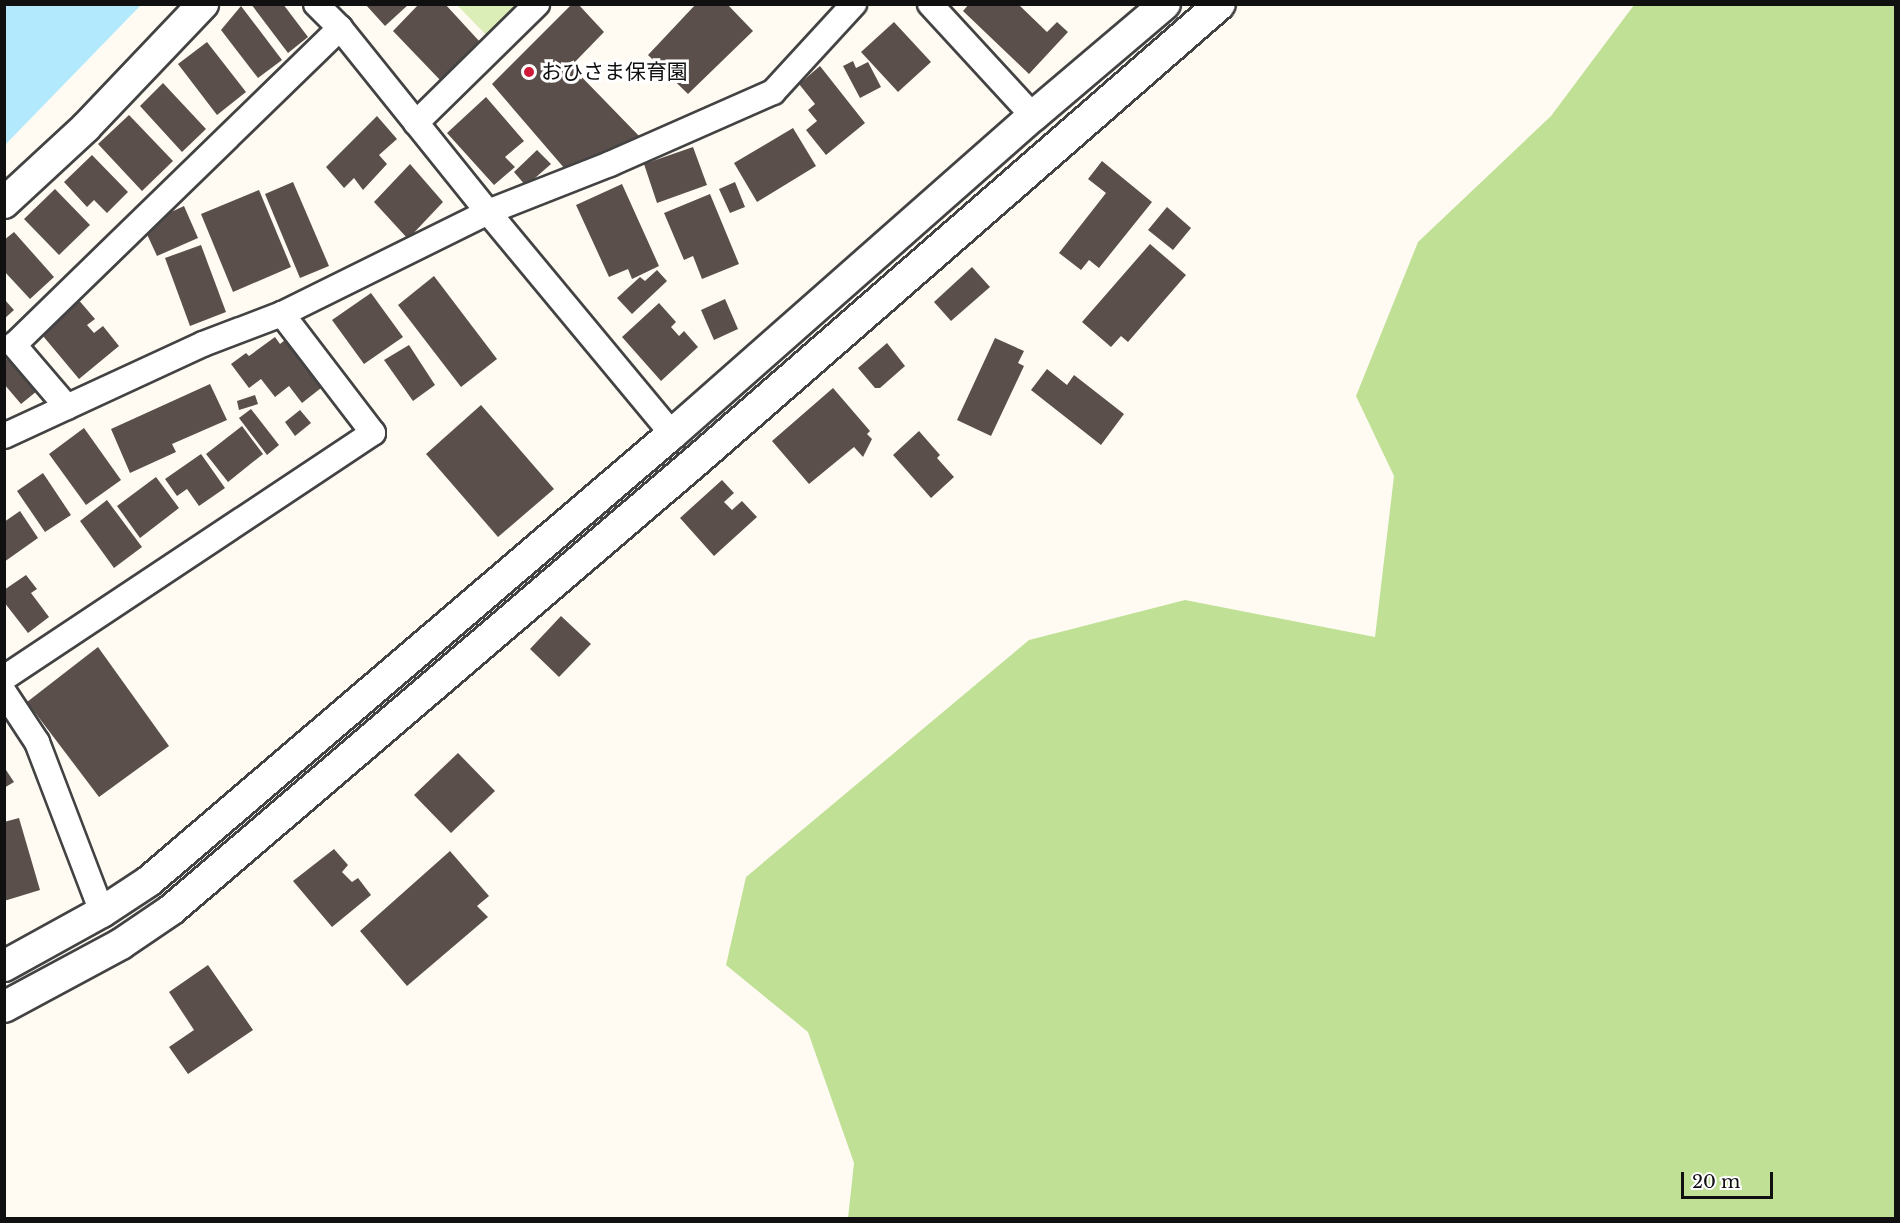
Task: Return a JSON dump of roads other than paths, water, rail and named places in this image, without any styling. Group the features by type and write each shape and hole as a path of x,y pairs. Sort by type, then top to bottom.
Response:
{"street":[{"path":"4,203 86,127 203,4"},
{"path":"316,4 339,28 672,434"},
{"path":"416,123 537,4"},
{"path":"4,436 203,344 282,314 488,212 610,164 773,92 854,4"},
{"path":"930,4 1033,116"},
{"path":"4,966 102,912 158,873 672,434 1033,116 1165,4"},
{"path":"4,1007 121,944 171,910 687,469 1220,4"},
{"path":"67,407 14,345 339,28"},
{"path":"4,678 373,433 282,314"},
{"path":"4,692 37,742 102,912"}],"water":[{"path":"4,5 141,5 5,145"}],"place":[{"name":"おひさま保育園","path":"529,72"}]}
